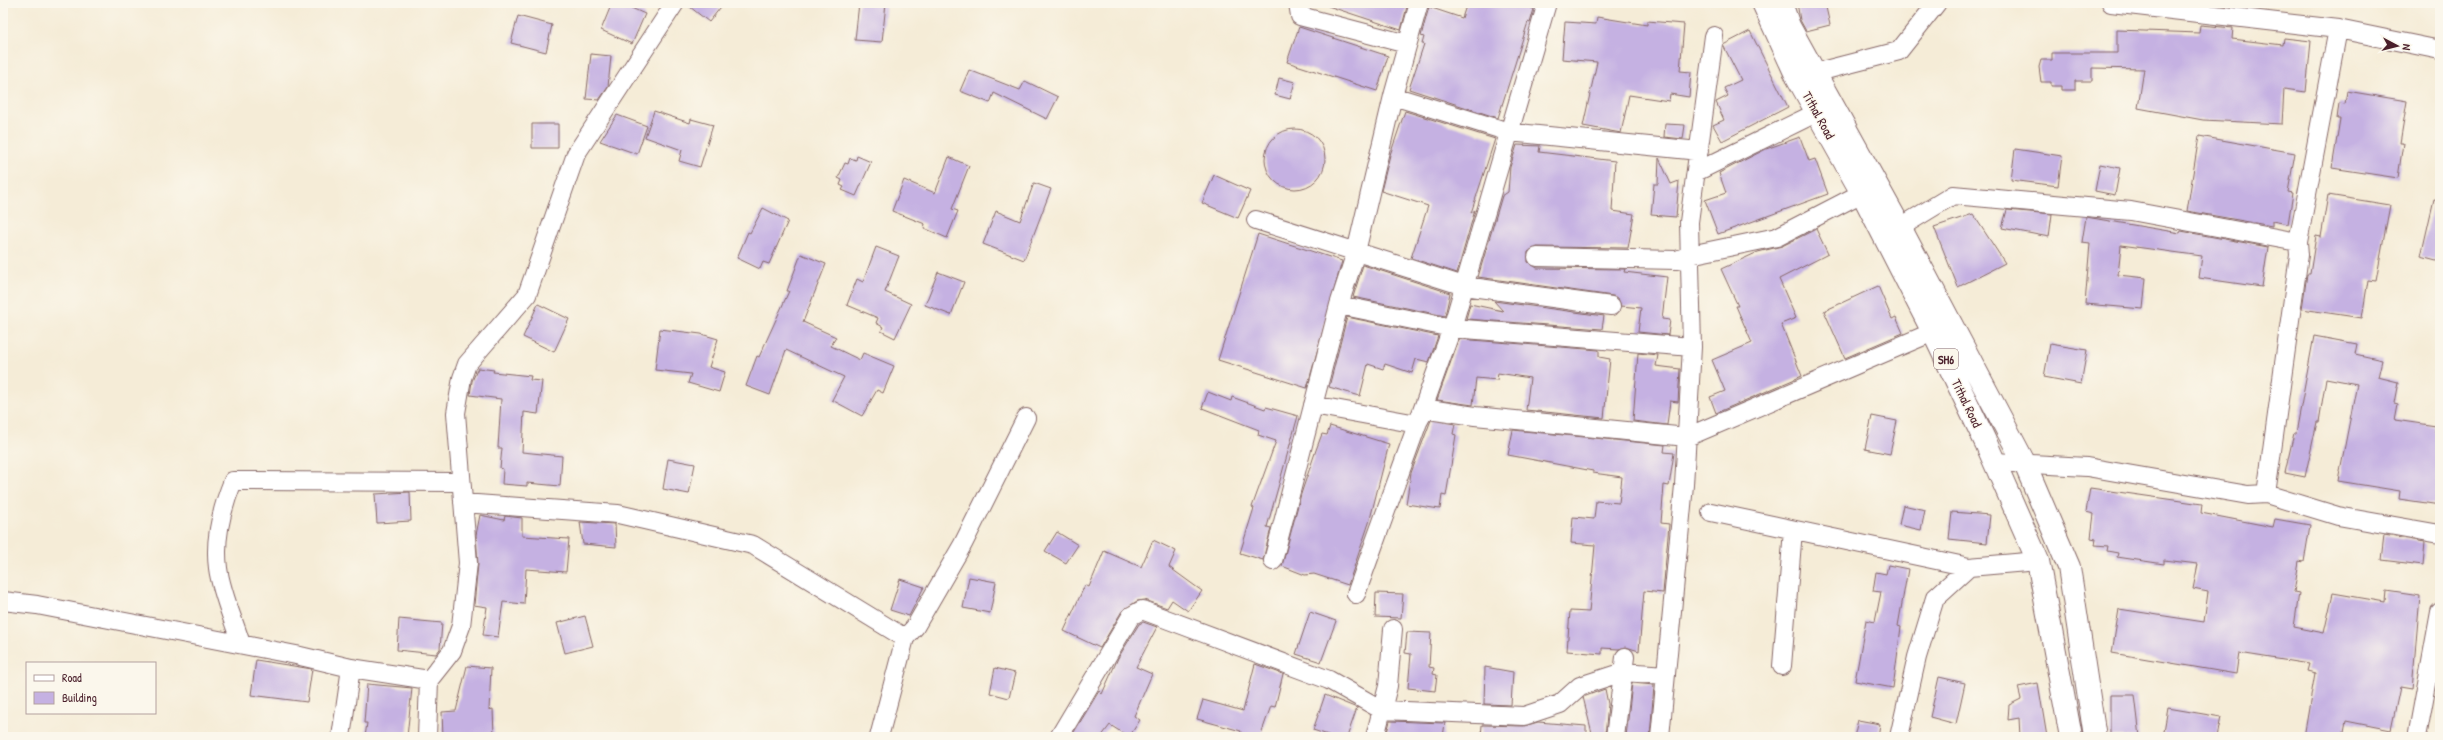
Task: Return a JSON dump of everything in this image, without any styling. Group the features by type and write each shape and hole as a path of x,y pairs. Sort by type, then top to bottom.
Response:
{"main road":[{"name":"Tithal Road","path":"1763,3 1806,75 1818,112 1862,193 1892,232 1933,332 1995,462 2038,561 2071,737"},
{"path":"1781,3 1806,75 1892,232 2025,464 2069,567 2094,737"}],"street":[{"path":"427,737 429,680 452,651 461,626 468,563 456,414 462,378 468,364 527,295 576,154 675,3"},
{"path":"1298,3 1300,16 1407,44"},
{"path":"1272,561 1339,305 1356,252 1392,96 1419,3"},
{"path":"1356,594 1452,328 1547,3"},
{"path":"1806,75 1898,51 1938,3"},
{"path":"2111,3 2338,28 2440,50"},
{"path":"2266,494 2299,256 2298,242 2338,28"},
{"path":"1660,737 1687,437 1692,347 1689,222 1714,36"},
{"path":"1392,96 1509,132 1699,151"},
{"path":"1696,172 1818,112"},
{"path":"1537,257 1677,260 1690,255 1778,237 1862,193"},
{"path":"1892,232 1953,195 2131,211 2298,242"},
{"path":"1256,220 1464,286 1611,306"},
{"path":"1339,305 1452,328 1692,347"},
{"path":"1417,424 1423,413 1430,409 1475,416 1687,437 1933,332"},
{"path":"1313,404 1417,424"},
{"path":"879,737 905,638 915,627 963,544 1026,418"},
{"path":"1995,462 2087,467 2248,495 2266,494 2338,516 2440,534"},
{"path":"241,644 218,569 217,543 225,501 234,481 461,482"},
{"path":"463,503 618,514 754,545 905,638"},
{"path":"1711,512 1969,567 2038,561"},
{"path":"1782,666 1793,530"},
{"path":"1899,737 1917,657 1935,598 1969,567"},
{"path":"3,601 37,605 241,644 351,668 429,680"},
{"path":"1059,737 1131,616 1142,610 1329,680 1382,710 1524,716 1560,704 1580,686 1624,665 1666,674"},
{"path":"2418,732 2440,612"},
{"path":"1375,737 1388,686 1393,630"},
{"path":"1614,737 1624,665"},
{"path":"341,737 351,668"}],"building":[{"path":"612,3 620,3 645,14 632,44 601,30"},
{"path":"685,3 724,3 709,22"},
{"path":"859,3 886,3 882,42 855,40"},
{"path":"1328,3 1408,3 1401,30 1328,6"},
{"path":"1467,3 1533,3 1531,8 1534,9 1530,23 1528,22 1498,118 1409,89 1424,44 1422,44 1424,37 1421,36 1429,7 1462,18"},
{"path":"1797,3 1825,3 1830,25 1806,31 1800,20"},
{"path":"518,16 552,25 546,52 511,43"},
{"path":"1597,17 1647,25 1647,21 1684,24 1680,71 1691,72 1689,97 1670,94 1669,101 1629,95 1621,133 1583,126 1597,62 1562,59 1565,22 1596,24"},
{"path":"2200,25 2233,28 2232,39 2283,45 2284,38 2311,41 2306,92 2284,89 2282,124 2203,120 2138,108 2144,69 2092,68 2092,81 2075,81 2075,90 2061,90 2061,86 2051,86 2051,82 2041,82 2039,67 2041,60 2052,60 2052,53 2117,53 2117,30 2199,33"},
{"path":"1299,27 1388,56 1377,91 1287,62"},
{"path":"1750,31 1788,107 1722,141 1713,125 1724,120 1716,102 1728,96 1724,88 1741,80 1723,45"},
{"path":"591,54 611,56 608,87 599,100 586,99"},
{"path":"969,70 1020,90 1025,81 1058,97 1047,119 994,93 990,103 960,91"},
{"path":"1279,78 1295,82 1290,99 1275,95"},
{"path":"2347,91 2407,101 2400,143 2403,143 2398,178 2332,168 2340,119 2337,119 2339,103 2345,104"},
{"path":"654,111 690,123 691,119 713,125 700,167 679,161 682,150 645,137"},
{"path":"1405,111 1495,139 1471,213 1475,210 1457,273 1411,258 1428,206 1381,191 1390,155"},
{"path":"617,115 647,126 637,154 600,141"},
{"path":"532,124 558,124 558,148 532,148"},
{"path":"1665,124 1685,125 1683,139 1664,137"},
{"path":"1295,129 1311,134 1316,138 1320,143 1325,159 1320,175 1316,180 1311,184 1295,189 1279,184 1274,180 1270,175 1265,159 1270,143 1274,138 1279,134"},
{"path":"2199,136 2295,153 2288,192 2293,193 2288,224 2272,221 2272,226 2187,211"},
{"path":"1800,137 1809,161 1815,159 1828,194 1718,234 1705,200 1726,193 1719,173 1766,149"},
{"path":"1517,145 1540,146 1539,152 1615,161 1612,211 1634,214 1628,248 1537,247 1528,252 1528,262 1537,268 1625,269 1624,272 1667,277 1662,319 1670,320 1668,335 1638,332 1641,308 1621,306 1618,298 1613,296 1478,277 1502,196 1508,192 1510,167"},
{"path":"2015,149 2062,156 2058,186 2011,180"},
{"path":"857,156 871,162 856,196 842,190 844,187 840,185 842,180 838,178 845,163 848,164 850,158 856,160"},
{"path":"949,157 969,166 952,209 958,211 947,238 924,228 925,224 892,211 904,180 935,193"},
{"path":"1659,158 1671,184 1679,181 1676,217 1651,215 1654,184 1658,184"},
{"path":"2100,164 2120,168 2115,195 2095,191"},
{"path":"1214,175 1250,191 1238,218 1202,203"},
{"path":"1034,183 1051,189 1024,260 983,244 996,211 1020,221"},
{"path":"2328,195 2390,205 2376,281 2368,280 2362,318 2302,309 2307,274 2310,274 2316,236 2321,237"},
{"path":"2434,199 2440,200 2440,261 2421,256"},
{"path":"763,208 788,221 769,264 763,262 760,269 737,258 748,232 750,233"},
{"path":"2007,210 2052,214 2049,237 2002,228"},
{"path":"1973,214 2005,263 1958,287 1934,227"},
{"path":"2086,217 2180,233 2181,231 2268,247 2262,287 2199,278 2202,256 2121,245 2118,275 2146,278 2143,309 2085,304 2090,243 2082,242"},
{"path":"1816,229 1828,254 1779,279 1796,318 1781,324 1802,376 1716,413 1710,397 1725,391 1712,360 1752,343 1736,306 1738,306 1721,269 1758,252 1782,246"},
{"path":"1258,234 1342,261 1307,388 1218,360"},
{"path":"876,247 899,256 885,292 911,304 895,338 881,331 883,327 876,323 878,318 847,305 857,279 863,282"},
{"path":"801,254 826,264 803,322 836,337 831,346 860,360 863,353 894,366 883,393 877,390 862,416 832,400 844,377 786,350 770,395 746,386 757,356 759,357 789,291 787,291"},
{"path":"1363,265 1450,293 1445,316 1353,297"},
{"path":"938,272 964,282 951,315 925,305"},
{"path":"1878,286 1892,319 1896,317 1903,333 1845,358 1824,311"},
{"path":"1494,301 1604,316 1602,329 1466,319 1470,304 1503,311"},
{"path":"538,304 569,319 554,352 523,337"},
{"path":"1347,317 1438,336 1429,362 1416,359 1412,373 1385,364 1383,369 1368,364 1360,396 1329,387"},
{"path":"660,329 701,334 718,339 709,367 725,372 719,392 688,383 691,374 655,370"},
{"path":"2314,336 2357,344 2355,354 2382,360 2378,377 2398,382 2394,403 2398,404 2395,420 2436,426 2435,431 2440,431 2440,505 2399,499 2400,491 2338,481 2357,384 2326,378 2319,422 2317,422 2305,477 2285,473 2294,433 2296,433"},
{"path":"1459,339 1599,350 1599,357 1610,359 1604,418 1526,410 1530,378 1498,373 1497,380 1476,378 1473,405 1437,400"},
{"path":"2050,344 2087,350 2081,384 2044,377"},
{"path":"1638,353 1658,355 1656,366 1680,369 1678,402 1670,401 1667,425 1633,421"},
{"path":"478,368 494,370 493,372 531,376 530,380 542,381 538,414 524,412 522,452 562,456 560,486 527,483 527,486 502,484 503,469 500,468 502,448 498,448 501,399 470,395 472,381"},
{"path":"1208,392 1231,401 1232,397 1265,409 1266,407 1298,416 1267,527 1271,528 1263,560 1240,553 1254,508 1252,507 1276,441 1258,435 1259,430 1202,408"},
{"path":"1872,416 1897,421 1890,454 1865,449"},
{"path":"1431,420 1455,424 1453,434 1456,435 1446,496 1442,495 1440,509 1406,504 1411,473"},
{"path":"1330,426 1389,444 1369,523 1348,585 1314,574 1305,575 1282,566 1301,494 1316,450 1322,434 1327,435"},
{"path":"1513,430 1665,445 1664,452 1674,453 1669,486 1664,485 1661,523 1669,524 1663,593 1644,591 1639,651 1626,647 1619,649 1602,648 1602,654 1567,651 1570,611 1589,612 1595,545 1571,543 1573,517 1594,519 1596,501 1619,503 1622,477 1593,473 1593,471 1508,455"},
{"path":"668,459 695,464 689,494 663,489"},
{"path":"2090,488 2202,504 2201,513 2273,527 2275,519 2310,525 2304,562 2299,561 2294,592 2299,593 2294,627 2324,633 2333,593 2385,602 2386,591 2420,596 2412,689 2400,687 2391,730 2346,721 2343,737 2304,737 2315,673 2307,671 2309,664 2239,653 2236,674 2112,653 2119,609 2204,622 2208,592 2193,589 2198,564 2164,560 2164,564 2117,557 2118,553 2107,551 2108,546 2095,545 2096,539 2091,538 2094,514 2086,512"},
{"path":"410,492 411,521 377,523 375,494"},
{"path":"1903,505 1925,510 1921,530 1899,525"},
{"path":"1952,512 1990,515 1987,543 1949,539"},
{"path":"480,515 504,520 505,516 522,518 522,536 569,539 566,572 526,569 524,604 503,602 498,637 483,635 487,607 474,605 478,564 476,535"},
{"path":"580,522 615,524 616,547 583,544"},
{"path":"1057,532 1078,545 1066,563 1045,551"},
{"path":"2384,535 2425,542 2423,565 2381,560"},
{"path":"1153,540 1176,551 1169,567 1202,591 1188,611 1172,600 1167,608 1145,600 1137,601 1122,611 1100,648 1064,631 1085,585 1089,587 1104,551 1141,567"},
{"path":"1888,565 1908,569 1898,626 1901,627 1893,688 1855,681 1866,620 1875,622 1881,592 1873,591 1876,572 1886,574"},
{"path":"969,577 996,582 990,613 963,608"},
{"path":"900,579 924,587 909,616 890,610"},
{"path":"1376,593 1403,594 1401,618 1375,617"},
{"path":"1310,612 1336,621 1321,662 1296,654"},
{"path":"585,616 593,646 565,653 557,623"},
{"path":"399,619 442,623 440,649 436,654 397,650"},
{"path":"1143,622 1157,627 1136,667 1152,674 1134,716 1140,720 1129,737 1110,725 1101,737 1071,737 1099,691 1102,694 1118,658 1139,624"},
{"path":"1407,632 1431,633 1429,667 1434,668 1433,674 1437,675 1435,691 1408,688 1411,654 1405,653"},
{"path":"256,660 312,669 307,702 251,695"},
{"path":"1255,664 1283,674 1275,707 1271,706 1260,737 1239,737 1241,731 1197,719 1203,700 1243,711"},
{"path":"467,666 491,668 489,710 493,709 494,735 443,737 442,712 456,711"},
{"path":"1485,667 1513,672 1511,705 1484,704"},
{"path":"995,668 1015,673 1009,698 990,693"},
{"path":"1939,677 1965,683 1956,724 1930,717"},
{"path":"1632,683 1654,685 1650,737 1626,737"},
{"path":"2038,683 2047,737 2020,737 2019,718 2008,720 2009,705 2021,699 2018,687"},
{"path":"367,684 412,688 407,737 365,737 367,723 364,723"},
{"path":"1605,689 1608,704 1605,737 1593,737 1583,697"},
{"path":"1325,695 1357,708 1347,737 1334,737 1313,730"},
{"path":"2110,695 2135,695 2140,737 2110,737"},
{"path":"2168,708 2221,717 2217,737 2163,737"},
{"path":"1858,720 1880,724 1878,737 1854,737"},
{"path":"1390,721 1445,723 1443,737 1386,736"},
{"path":"1538,722 1586,726 1586,737 1481,737 1482,725 1524,726"}]}
